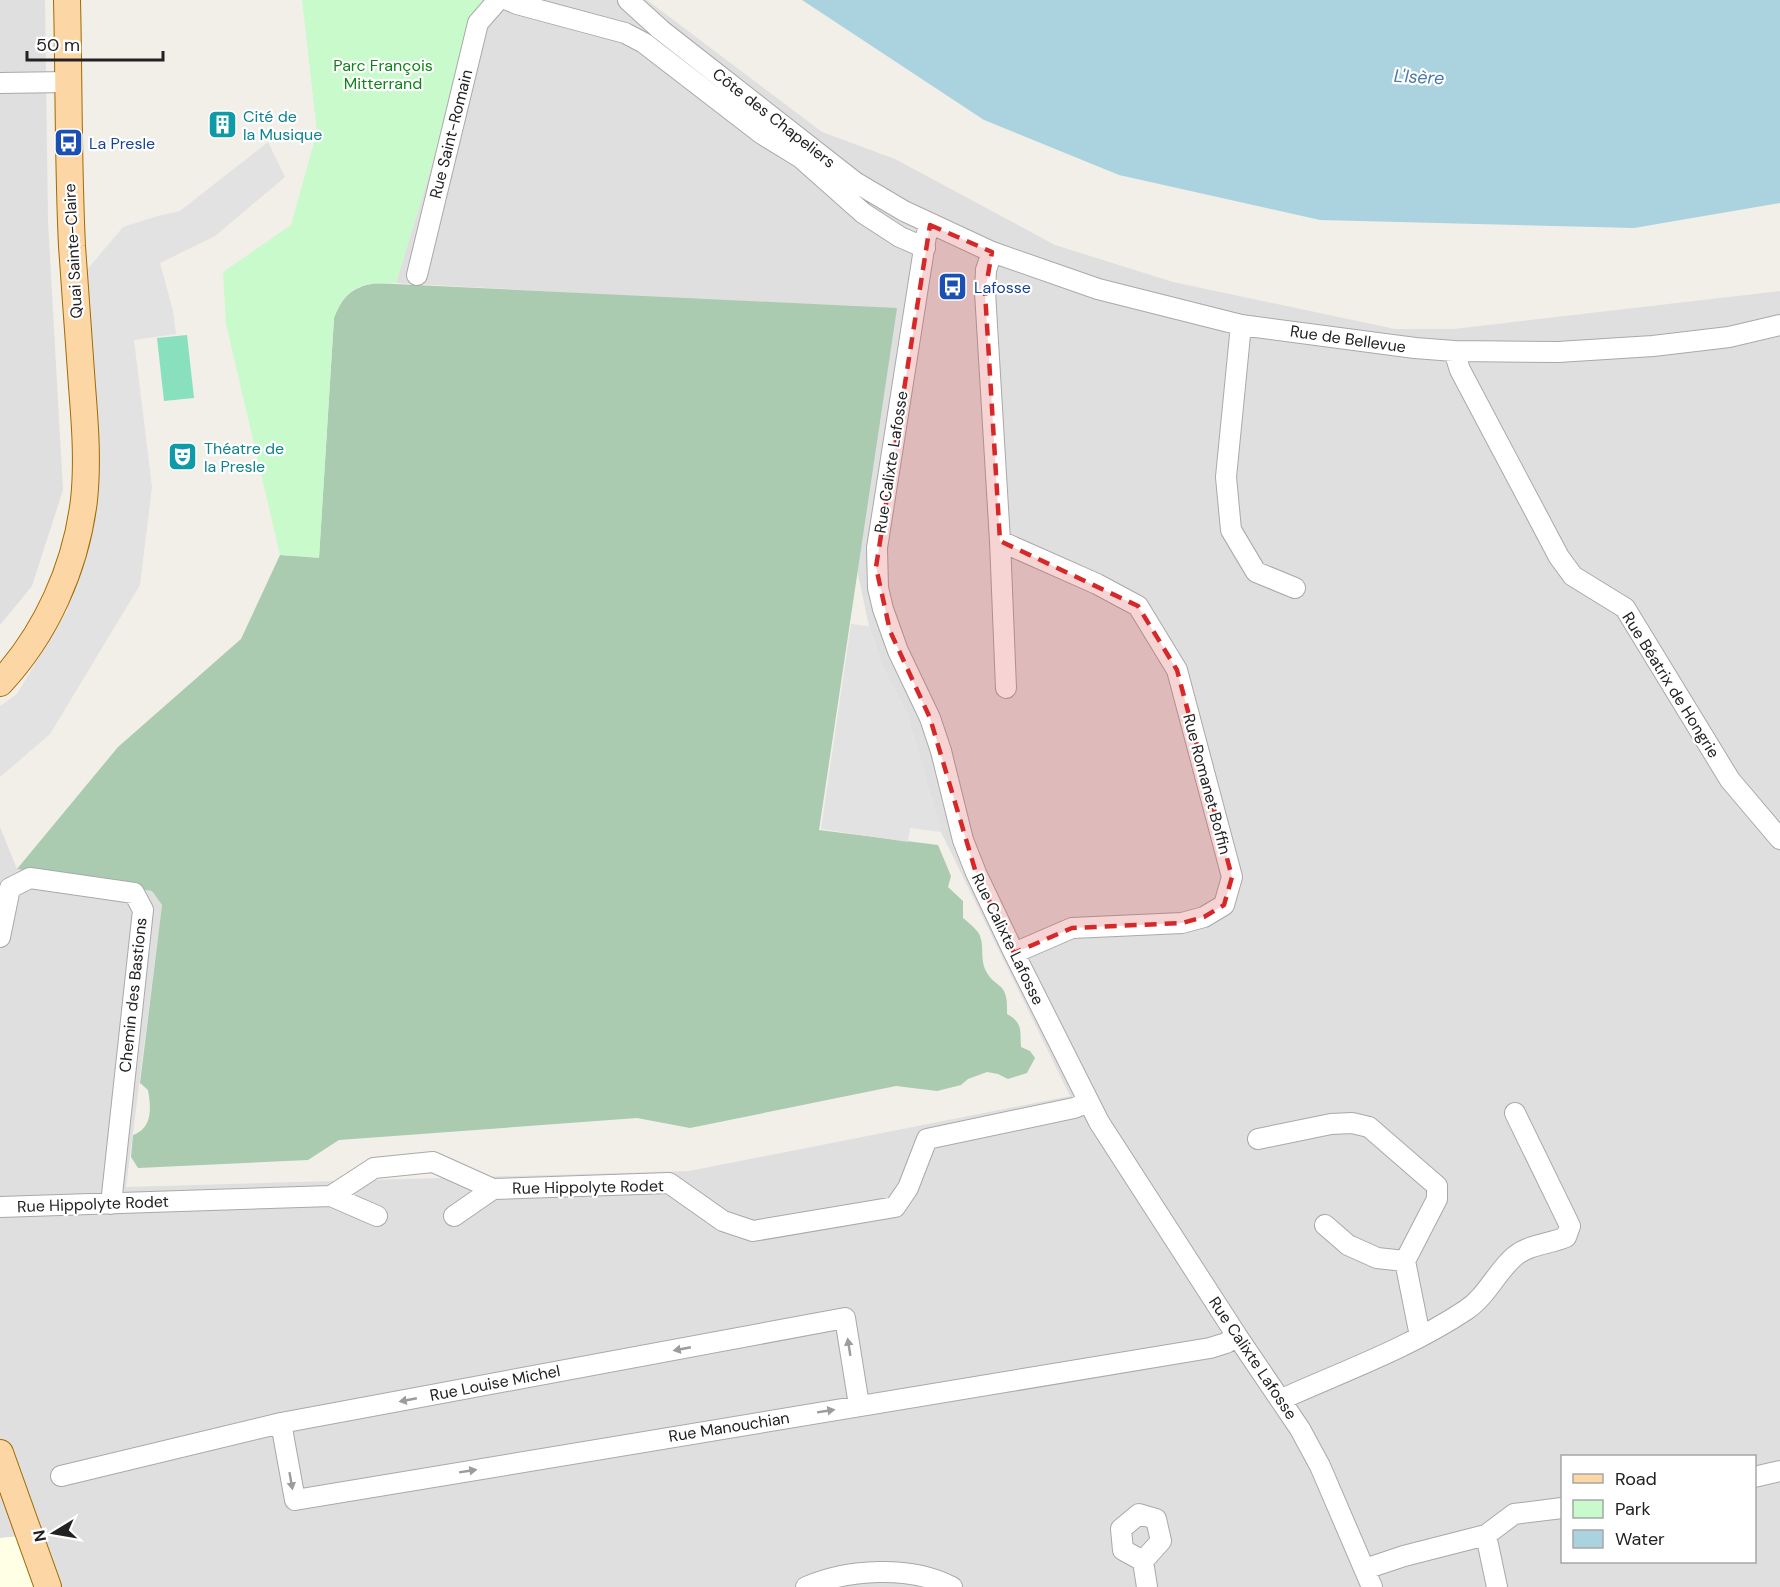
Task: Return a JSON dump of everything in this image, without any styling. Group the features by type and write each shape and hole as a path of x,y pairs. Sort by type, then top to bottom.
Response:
{"main road":[{"name":"Quai Sainte-Claire","path":"0,683 22,658 45,620 68,568 84,500 85,430 70,199 67,0"},
{"path":"0,1453 48,1587"}],"street":[{"name":"Rue Saint-Romain","path":"417,275 478,23 498,0"},
{"path":"508,0 625,33 644,43 762,134 801,158 863,213 900,237 925,248"},
{"name":"Côte des Chapeliers","path":"627,0 855,182 930,225"},
{"path":"0,83 68,82"},
{"name":"Rue Calixte Lafosse","path":"930,225 877,548 878,588 890,631 934,729 963,840 976,873 1089,1102 1237,1336 1282,1399 1300,1429 1320,1466 1369,1582"},
{"name":"Rue de Bellevue","path":"930,225 992,252 1098,289 1241,325 1415,348 1454,351 1558,352 1653,346 1729,337 1780,325"},
{"path":"992,252 986,270 985,283 1006,688"},
{"path":"1241,325 1226,477 1231,530 1256,572 1295,588"},
{"name":"Rue Béatrix de Hongrie","path":"1454,351 1460,370 1559,557 1573,576 1625,608 1730,780 1779,835"},
{"name":"Rue Romanet Boffin","path":"1000,542 1097,584 1138,606 1177,670 1232,877 1224,905 1204,917 1182,923 1072,927 1014,953"},
{"name":"Chemin des Bastions","path":"0,937 10,888 30,878 134,893 142,910 111,1204"},
{"name":"Rue Hippolyte Rodet","path":"331,1196 374,1168 433,1162 494,1189 669,1183 723,1221 753,1231 896,1207 908,1188 927,1139 1074,1108 1089,1102"},
{"path":"1282,1399 1389,1353 1468,1309 1515,1256 1528,1248 1566,1237 1570,1226 1515,1113"},
{"path":"1258,1139 1331,1124 1352,1123 1369,1126 1437,1186 1437,1199 1405,1261 1419,1336"},
{"name":"Rue Hippolyte Rodet","path":"454,1216 494,1189"},
{"name":"Rue Hippolyte Rodet","path":"0,1207 331,1196 377,1216"},
{"path":"1325,1225 1348,1245 1377,1258 1405,1261"},
{"name":"Rue Louise Michel","path":"61,1476 281,1423 845,1318 859,1405"},
{"name":"Rue Manouchian","path":"281,1423 295,1500 1210,1348 1226,1343 1237,1336"},
{"path":"1756,1477 1780,1471"},
{"path":"1369,1582 1404,1556 1486,1535 1514,1514 1561,1508"},
{"path":"1486,1535 1497,1587"},
{"path":"1143,1561 1147,1587"},
{"path":"806,1587 823,1580 852,1574 882,1572 916,1576 952,1587"}],"highlighted area":[{"path":"930,225 992,252 985,292 1000,541 1138,606 1177,670 1232,877 1224,905 1204,917 1182,923 1072,928 1014,953 976,873 930,718 890,631 876,567"}],"shaded area":[{"path":"0,0 45,0 48,221 63,490 32,586 0,625"},
{"path":"482,0 647,0 822,132 895,159 1055,245 1173,282 1395,329 1454,329 1780,291 1780,1587 0,1587 0,827 17,869 152,891 162,905 126,1187 689,1171 1070,1096 941,832 907,713 882,666 869,626 857,570 858,306 721,301 396,283"},
{"path":"268,142 285,177 215,236 160,263 173,311 176,334 134,340 152,487 140,585 50,734 0,777 0,706 17,694 67,611 94,476 86,271 123,227 180,211"},
{"path":"374,283 897,308 819,830 938,845 951,876 948,887 963,901 963,918 980,935 986,971 1005,993 1007,1014 1016,1021 1020,1028 1021,1047 1030,1051 1035,1058 1027,1073 1008,1079 987,1072 968,1079 961,1085 937,1091 896,1086 690,1128 637,1118 339,1140 308,1160 138,1168 131,1157 133,1135 140,1132 149,1116 148,1090 140,1083 162,905 152,891 17,869 118,747 241,639 280,555 319,557 334,318 340,304 348,294"},
{"path":"851,624 869,626 882,666 907,713 941,832 910,828 908,842 821,829"},
{"path":"19,1536 38,1587 0,1587 0,1538"}],"green space":[{"name":"Parc François Mitterrand","path":"302,0 482,0 396,283 365,285 357,288 344,299 334,318 319,558 280,555 226,324 223,272 291,225 317,132"},
{"path":"187,335 194,398 164,401 157,338"}],"water":[{"name":"L'Isère","path":"802,0 1780,0 1780,203 1634,228 1320,220 1119,175 984,120"}],"place":[{"name":"Cité de la Musique","path":"222,125"},
{"name":"La Presle","path":"68,143"},
{"name":"Lafosse","path":"953,287"},
{"name":"Théatre de la Presle","path":"183,457"}]}
